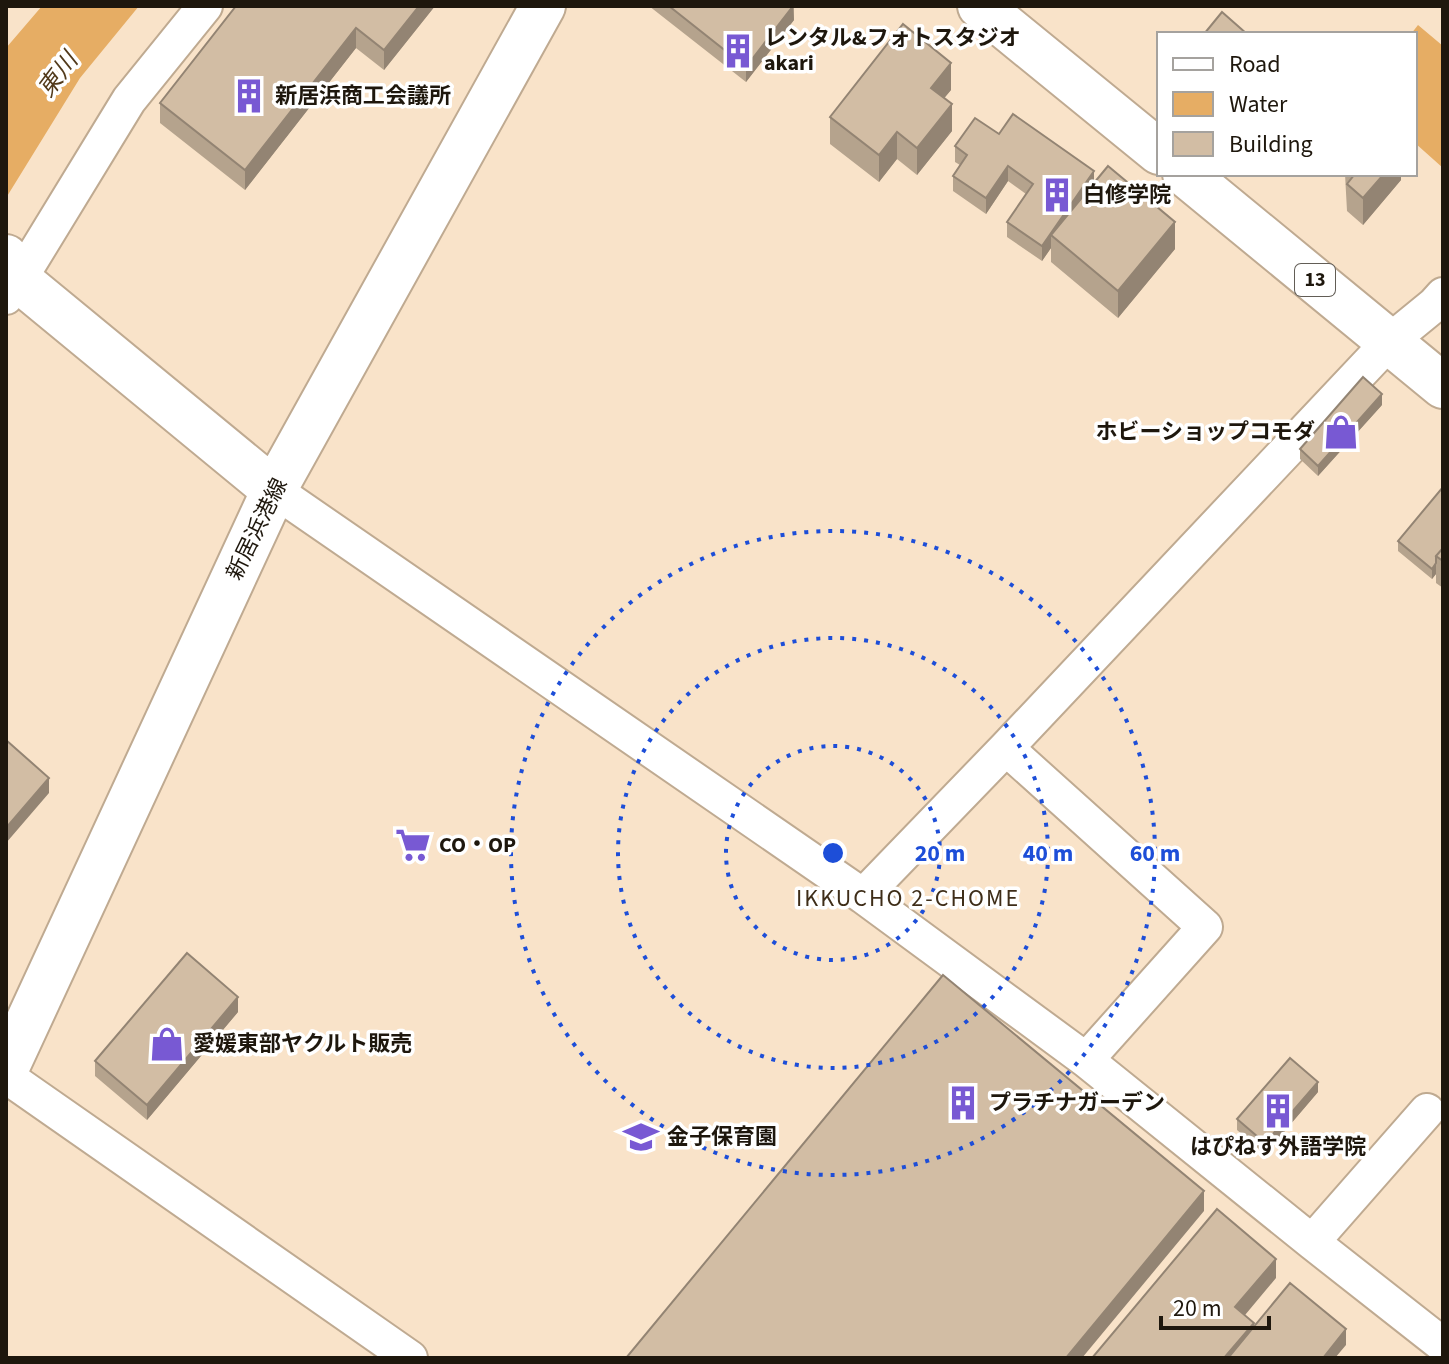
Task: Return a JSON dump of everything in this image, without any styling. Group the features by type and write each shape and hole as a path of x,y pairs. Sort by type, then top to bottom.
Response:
{"main road":[{"name":"新居浜港線","path":"6,1069 274,490 543,6"},
{"path":"980,6 1157,150"},
{"name":"13","path":"1187,176 1443,386"},
{"path":"11,274 274,490"}],"street":[{"path":"11,274 129,100 205,6"},
{"path":"863,896 1390,341 1443,295"},
{"path":"274,490 863,896 1086,1060 1443,1345"},
{"path":"1006,748 1205,927 1086,1060"},
{"path":"6,1076 398,1355"},
{"path":"1312,1242 1427,1111"}],"water":[{"name":"東川","path":"42,6 139,6 80,78 6,198 6,48"},
{"path":"1418,25 1443,46 1443,168 1417,145 1417,32 1413,32"}],"building":[{"name":"新居浜商工会議所","path":"236,6 419,6 384,50 356,28 245,170 160,103"},
{"name":"レンタル&フォトスタジオ akari","path":"669,6 793,6 746,67"},
{"path":"1222,12 1245,32 1206,32"},
{"path":"903,24 951,63 931,88 952,104 917,148 897,132 879,155 830,117"},
{"name":"白修学院","path":"1013,114 1094,171 1042,246 1007,222 1033,184 1008,166 986,198 953,176 967,155 955,146 975,118 999,134"},
{"path":"1108,166 1175,222 1118,291 1051,235"},
{"path":"1353,176 1382,176 1363,198 1347,184"},
{"name":"ホビーショップコモダ","path":"1363,377 1382,394 1318,466 1300,449"},
{"path":"1443,487 1443,548 1436,556 1432,569 1398,541"},
{"path":"1443,548 1443,561 1436,556"},
{"path":"6,740 49,778 6,828"},
{"name":"愛媛東部ヤクルト販売","path":"187,953 238,997 147,1105 95,1061"},
{"name":"プラチナガーデン","path":"943,975 1204,1191 1066,1358 626,1358"},
{"name":"はぴねす外語学院","path":"1290,1058 1318,1082 1265,1143 1237,1119"},
{"path":"1217,1209 1276,1259 1235,1307 1254,1323 1224,1358 1092,1358"},
{"path":"1290,1283 1346,1329 1323,1358 1228,1358"}],"place":[{"name":"レンタル&フォトスタジオ akari","path":"738,51"},
{"name":"新居浜商工会議所","path":"249,96"},
{"name":"白修学院","path":"1057,195"},
{"name":"ホビーショップコモダ","path":"1341,432"},
{"name":"CO・OP","path":"413,845"},
{"name":"愛媛東部ヤクルト販売","path":"167,1044"},
{"name":"プラチナガーデン","path":"963,1103"},
{"name":"はぴねす外語学院","path":"1278,1111"},
{"name":"金子保育園","path":"641,1137"}],"district":[{"name":"IKKUCHO 2-CHOME","path":"908,898"}]}
